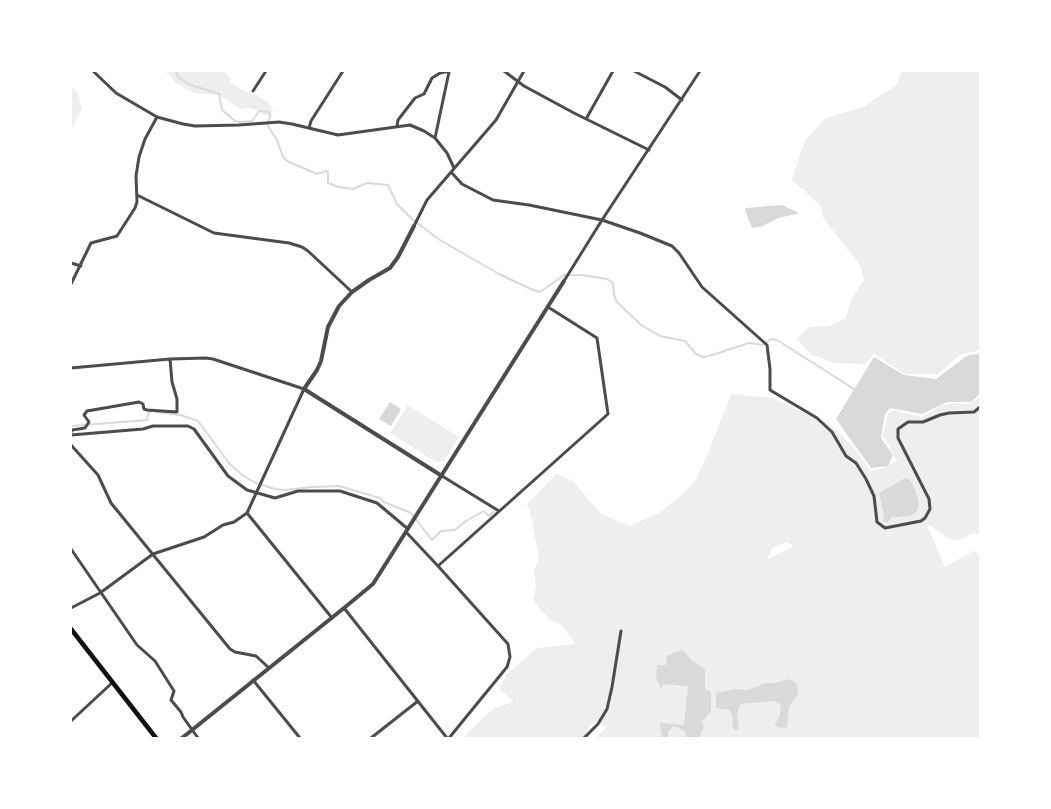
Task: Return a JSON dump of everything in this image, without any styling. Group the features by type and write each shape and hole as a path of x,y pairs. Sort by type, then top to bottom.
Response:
{"main road":[{"path":"71,629 156,738"}],"street":[{"path":"93,71 116,93 157,117 195,126 279,122 338,135 410,125 435,138 447,153 454,168"},
{"path":"254,91 266,71"},
{"path":"310,128 311,121 343,71"},
{"path":"504,71 518,82 586,119 649,150"},
{"path":"71,608 100,593 153,554 204,537 234,522 247,513 304,389 322,361 328,327 339,306 352,292 390,268 398,257 427,200 496,120 524,71"},
{"path":"586,119 612,71"},
{"path":"634,71 665,87 682,100"},
{"path":"182,738 373,584 602,220 700,71"},
{"path":"397,126 398,120 415,98 424,94 432,78 440,73 450,72 435,138"},
{"path":"71,284 91,243 117,236 135,208 137,195 136,176 139,157 157,117"},
{"path":"451,172 462,184 493,200 529,205 602,220 672,246 702,287 766,345 770,369 770,390 817,418 832,432 846,456 856,463 874,496 877,522 884,528 921,520 925,518 930,509 929,499 898,438 898,429 908,422 923,422 948,413 974,412 980,408"},
{"path":"137,195 214,233 289,243 302,247 352,292"},
{"path":"71,263 81,266"},
{"path":"438,566 608,414 596,338 548,307"},
{"path":"71,368 170,359 213,359 304,389 499,511"},
{"path":"71,434 72,430 85,428 89,422 84,415 87,411 140,402 147,410 177,412 177,399 172,382 170,359"},
{"path":"71,434 143,429 153,426 188,426 194,429 228,476 247,490 275,498 298,491 340,490 377,503 407,531 508,644 510,657 507,668 448,738 344,608"},
{"path":"71,444 98,475 111,503 230,649 235,652 256,656 269,668"},
{"path":"247,513 332,618"},
{"path":"71,548 137,645 155,661 174,691 171,700 198,738"},
{"path":"584,738 598,724 607,709 621,631"},
{"path":"253,680 300,738"},
{"path":"71,721 113,682"},
{"path":"371,738 418,701"}],"shaded area":[{"path":"166,71 223,71 230,78 230,82 269,103 273,110 271,118 252,108 240,109 219,95 194,93 175,83"},
{"path":"902,71 980,71 980,350 960,355 938,374 905,374 874,354 865,364 835,363 812,355 797,339 809,327 829,326 846,318 852,297 864,280 860,265 824,219 820,205 792,180 805,140 826,118 863,107 895,86"},
{"path":"71,86 78,93 82,109 71,130"},
{"path":"782,205 797,212 797,214 778,218 763,226 752,228 745,210 746,208"},
{"path":"980,354 980,394 971,402 947,402 922,414 890,408 885,414 881,438 893,455 888,466 871,468 836,419 874,357 904,375 936,379 968,355"},
{"path":"731,394 772,398 832,426 856,450 871,471 884,468 897,461 883,435 888,414 894,410 922,417 940,406 954,403 969,404 980,397 980,533 971,534 960,540 950,539 927,525 945,567 973,551 980,554 980,738 596,738 606,727 596,721 589,726 585,738 464,738 494,708 514,702 500,690 506,675 537,648 575,644 562,625 551,620 533,600 536,587 534,571 539,559 532,519 527,504 557,473 574,482 601,514 630,526 660,512 678,498 694,483 707,456","holes":["787,542 794,546 768,559 772,548"]},
{"path":"390,402 401,409 391,426 379,419"},
{"path":"408,405 459,437 444,461 436,462 390,433"},
{"path":"906,478 913,485 919,502 917,511 911,516 892,517 888,522 883,522 884,515 879,493"},
{"path":"681,650 691,660 705,669 705,688 711,693 711,711 702,722 704,726 699,738 686,738 683,730 674,726 668,731 668,738 663,738 660,723 684,725 688,686 663,684 662,690 656,678 657,665 666,665 667,656"},
{"path":"788,679 796,683 798,691 797,696 789,707 787,727 777,727 775,724 780,715 781,707 780,704 774,701 740,704 737,715 739,729 736,730 733,728 732,714 729,710 716,708 716,693 735,689 748,690 765,683 776,683"}],"waterway":[{"path":"176,71 177,76 188,84 219,94 222,110 235,121 252,121 259,111 269,112 268,126 277,140 283,157 287,161 317,174 326,171 328,172 328,183 339,187 353,189 367,183 388,185 397,204 413,220 440,240 499,274 533,290 540,292 564,275 582,275 607,279 613,283 617,302 641,325 660,336 685,341 696,354 704,357 749,343 763,345 771,339 777,340 854,389"},
{"path":"71,426 147,420 148,414 151,411"},
{"path":"156,412 180,415 198,421 229,463 242,475 256,483 285,490 339,486 380,498 384,502 411,513 432,540 441,531 455,530 484,511 489,516 493,512"}]}
